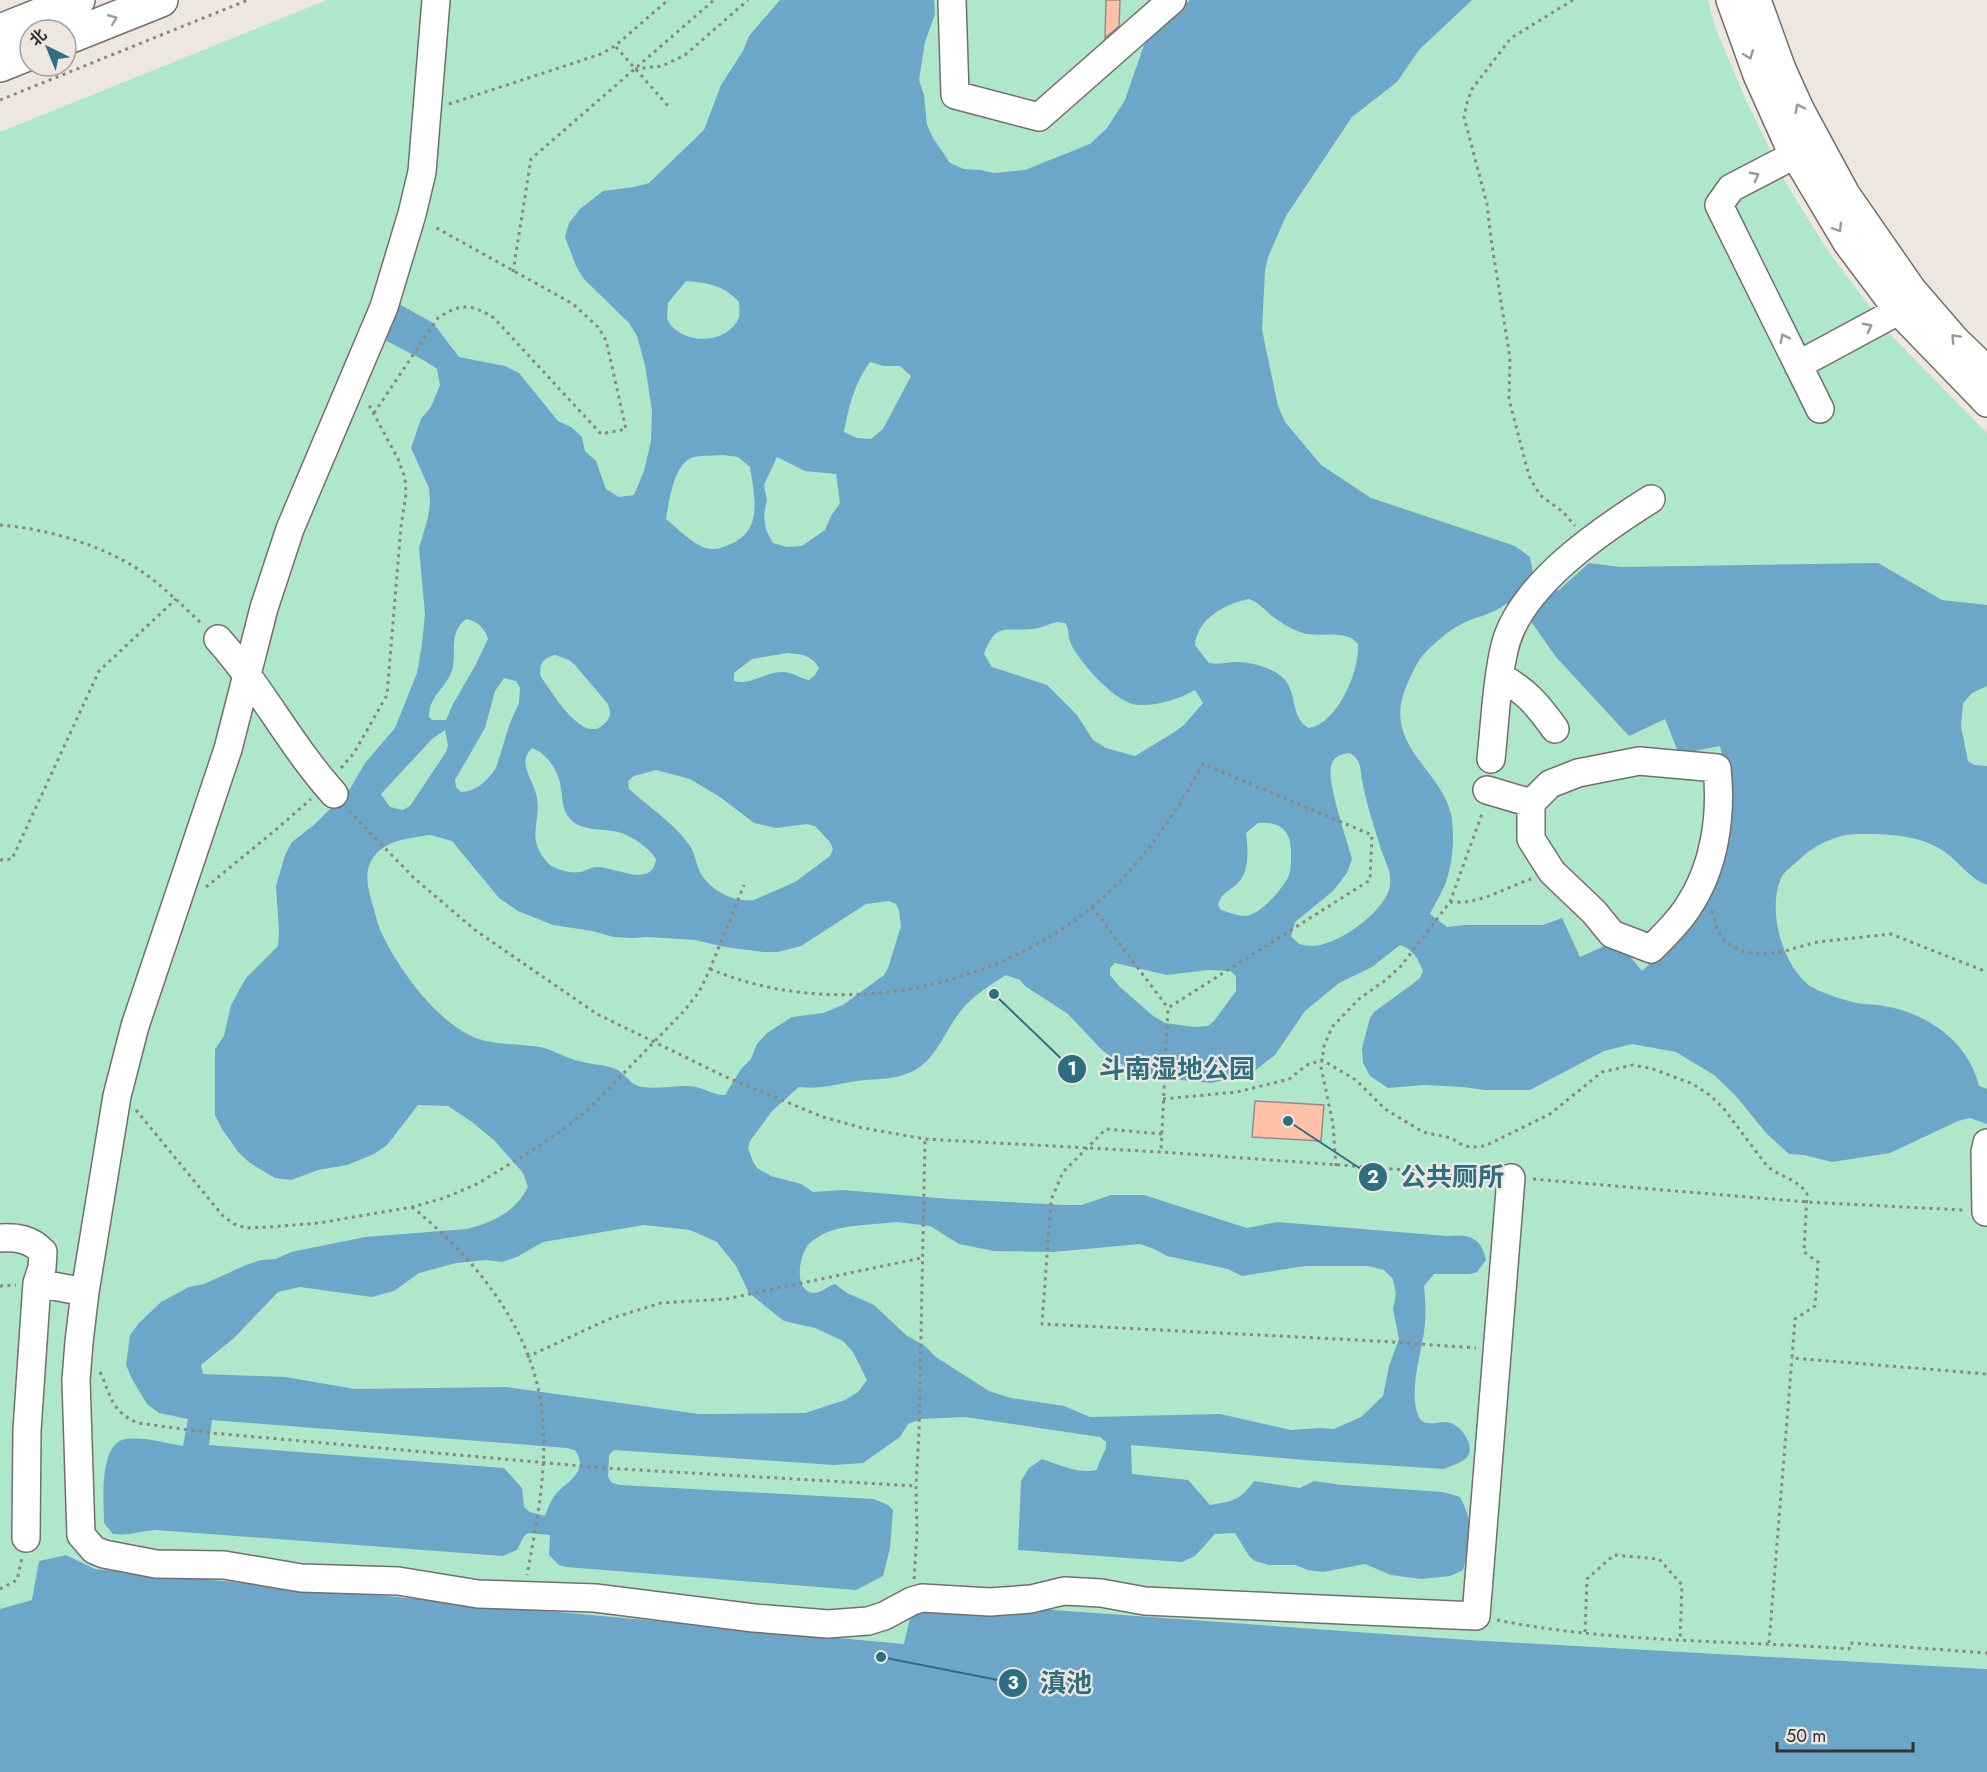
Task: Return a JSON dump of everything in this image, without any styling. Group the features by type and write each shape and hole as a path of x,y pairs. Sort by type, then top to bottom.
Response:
{"main road":[{"path":"0,31 78,0"},
{"path":"78,33 161,0"},
{"path":"0,65 18,57"}],"street":[{"path":"436,0 422,172 412,214 384,307 290,530 243,669 228,749 135,1026 117,1096 85,1292 76,1380 81,1535 94,1550 156,1564 224,1565 301,1578 398,1581 478,1594 596,1598 754,1618 828,1624 868,1621 885,1617 912,1601 922,1598 1013,1601 1065,1591 1101,1593 1145,1601 1476,1616 1511,1178"},
{"path":"952,0 955,95 1039,117 1173,0"},
{"path":"1730,0 1757,75 1806,149"},
{"path":"1757,0 1782,69 1806,149 1847,243 1908,303 1956,340 1978,362 1987,385"},
{"path":"1806,149 1731,188 1719,205 1820,409"},
{"path":"1798,364 1908,303"},
{"path":"1908,303 1987,403"},
{"path":"1491,759 1504,649 1510,631 1521,611 1556,568 1651,499"},
{"path":"218,639 243,669 296,749 330,790"},
{"path":"1501,677 1538,705 1555,729"},
{"path":"1639,761 1717,768 1720,794 1719,821 1712,851 1689,906 1673,928 1651,949 1611,934 1594,912 1552,872 1531,839 1531,803 1550,783 1578,772 1639,761"},
{"path":"1487,790 1531,803"},
{"path":"1986,1212 1985,1152 1987,1143"},
{"path":"0,1238 12,1237 28,1241 43,1252 43,1284 27,1430 26,1538"},
{"path":"43,1284 85,1292"}],"path":[{"path":"0,100 248,0"},
{"path":"428,111 601,54 615,46 668,0"},
{"path":"513,272 531,159 714,0"},
{"path":"635,69 662,66 685,55 748,0"},
{"path":"1573,0 1511,38 1472,89 1464,117 1487,204 1510,358 1509,399 1529,476 1540,495 1563,512 1588,543"},
{"path":"615,46 670,108"},
{"path":"374,413 438,318 453,308 471,307 479,308 494,318 601,434 626,429 606,340 598,327 573,304 412,214"},
{"path":"171,914 330,790 387,694 400,526 406,494 405,478 398,459 374,413 352,383"},
{"path":"0,525 62,536 109,554 142,572 176,599 218,639"},
{"path":"0,860 12,859 99,671 176,599"},
{"path":"710,969 760,986 797,992 837,994 876,993 923,986 975,972 1019,953 1056,932 1092,907 1140,859 1161,833 1203,764 1372,835 1370,880 1168,1008"},
{"path":"330,790 387,851 443,904 484,937 597,1014 726,1077 823,1117 864,1128 925,1138 1161,1152 1807,1202 1986,1212"},
{"path":"1336,1166 1333,1124 1321,1067 1324,1046 1332,1027 1359,999 1387,980 1428,933 1450,902 1479,825 1487,790"},
{"path":"1450,902 1464,903 1482,899 1504,888 1552,872"},
{"path":"1702,878 1715,889 1712,903 1717,929 1727,943 1744,952 1762,954 1781,952 1817,942 1891,934 1987,972"},
{"path":"117,1096 125,1100 148,1122 223,1216 234,1224 246,1228 319,1223 412,1208 460,1191 503,1168 561,1131 591,1107 699,992 744,885"},
{"path":"1092,907 1168,1008 1161,1152"},
{"path":"1163,1099 1237,1092 1289,1079 1307,1065 1322,1060 1356,1080 1385,1109 1423,1132 1451,1138 1464,1146 1473,1147 1485,1146 1550,1114 1602,1072 1633,1065 1653,1069 1693,1084 1711,1096 1724,1109 1767,1166 1802,1187 1807,1194 1804,1252 1818,1262 1815,1306 1795,1319 1769,1643"},
{"path":"1162,1134 1106,1129 1063,1172 1052,1200 1042,1324 1499,1349"},
{"path":"912,1601 917,1534 916,1486 922,1326 922,1196 925,1138"},
{"path":"412,1208 445,1235 471,1265 510,1319 535,1377 541,1410 543,1462 535,1536 524,1596"},
{"path":"527,1357 609,1319 661,1303 726,1299 922,1258"},
{"path":"79,1342 98,1367 110,1400 127,1419 138,1423 212,1433 604,1468 916,1486"},
{"path":"1792,1358 1987,1374"},
{"path":"0,1588 17,1580 26,1538"},
{"path":"1585,1632 1587,1579 1614,1555 1659,1559 1682,1586 1680,1640"},
{"path":"1476,1616 1585,1632 1680,1640 1849,1649 1850,1643 1987,1653"}],"green space":[{"path":"327,0 1708,0 1715,27 1746,100 1786,183 1826,248 1891,335 1987,433 1987,1669 1469,1640 914,1600 905,1644 95,1569 66,1555 39,1561 33,1600 0,1609 0,132"}],"water":[{"path":"780,0 934,0 935,14 925,42 919,80 924,95 927,125 950,163 964,169 994,173 1025,170 1090,144 1107,128 1125,100 1145,42 1190,0 1472,0 1419,50 1397,82 1352,117 1286,216 1268,257 1265,271 1262,330 1278,406 1285,422 1321,465 1371,498 1515,546 1530,557 1533,574 1551,592 1559,590 1589,563 1620,567 1878,563 1942,600 1987,605 1987,686 1972,693 1963,703 1961,726 1968,761 1974,765 1987,766 1987,885 1970,875 1945,852 1914,838 1850,834 1819,845 1787,870 1781,878 1776,905 1777,921 1785,951 1800,977 1810,986 1860,1004 1884,1006 1916,1015 1944,1032 1956,1043 1974,1070 1979,1086 1987,1089 1987,1124 1970,1118 1958,1121 1890,1153 1832,1162 1789,1154 1767,1134 1735,1095 1714,1075 1676,1052 1632,1044 1604,1051 1530,1090 1485,1090 1425,1085 1388,1088 1370,1076 1363,1063 1362,1048 1370,1018 1374,1012 1420,978 1423,971 1414,955 1400,945 1372,967 1339,983 1305,1011 1275,1055 1252,1073 1211,1083 1181,1080 1168,1073 1153,1075 1138,1072 1119,1063 1102,1050 1068,1014 1025,986 1020,980 1006,975 965,1006 939,1045 920,1067 904,1075 890,1078 820,1087 799,1087 772,1111 750,1141 748,1148 757,1168 771,1176 801,1184 813,1192 843,1190 949,1199 1067,1205 1082,1205 1111,1195 1144,1195 1247,1228 1277,1222 1467,1236 1477,1241 1486,1260 1477,1272 1434,1274 1424,1286 1424,1334 1415,1382 1415,1405 1422,1421 1450,1423 1459,1428 1467,1438 1470,1450 1469,1455 1463,1461 1444,1469 1131,1445 1132,1474 1188,1480 1210,1505 1235,1499 1244,1493 1254,1481 1300,1488 1314,1481 1443,1492 1460,1497 1470,1525 1470,1542 1463,1570 1450,1576 1421,1579 1391,1575 1365,1564 1323,1572 1295,1565 1269,1565 1255,1561 1249,1556 1235,1533 1215,1534 1195,1556 1182,1562 1018,1550 1021,1481 1029,1468 1042,1459 1076,1470 1097,1470 1106,1442 1100,1437 965,1417 921,1419 908,1424 900,1437 863,1463 834,1465 614,1450 609,1455 608,1477 612,1483 620,1485 874,1499 888,1505 893,1510 890,1548 883,1576 856,1590 566,1567 559,1565 549,1555 550,1535 528,1533 517,1550 503,1556 156,1530 113,1534 104,1523 107,1461 111,1450 118,1442 127,1439 142,1439 183,1446 188,1419 159,1413 147,1404 126,1365 130,1335 161,1302 189,1287 204,1284 246,1265 261,1260 276,1259 291,1252 365,1237 467,1229 477,1226 503,1215 517,1203 528,1187 523,1173 495,1141 448,1106 418,1105 387,1145 374,1154 347,1165 318,1170 291,1180 275,1178 250,1163 239,1153 215,1115 215,1049 224,1036 231,1005 246,978 278,946 276,886 285,855 292,842 315,824 350,789 365,763 395,728 417,673 425,614 419,548 430,503 429,488 411,448 421,419 431,407 440,385 437,369 381,338 399,304 433,323 459,357 505,366 519,373 558,421 571,427 582,437 585,451 596,461 606,489 619,497 634,495 644,471 651,441 652,411 645,365 637,336 629,323 583,278 565,237 569,223 580,209 603,191 649,183 704,130 721,85 743,51 749,36","holes":["686,281 721,288 739,302 739,317 734,325 720,336 692,338 673,328 667,319 668,303","870,362 884,366 900,366 911,376 883,429 871,439 857,438 844,432 856,387","701,456 738,457 750,467 755,502 752,523 738,540 719,548 705,548 666,519 677,474 687,460","777,457 805,471 836,474 840,503 825,530 802,546 787,547 773,543 766,530 764,515 767,500 764,485","1249,599 1259,604 1278,621 1297,631 1307,634 1339,635 1353,639 1358,644 1358,655 1351,681 1338,706 1320,724 1309,728 1298,715 1291,690 1280,675 1249,663 1209,663 1195,645 1201,627 1214,614 1231,604","1507,603 1530,620 1556,657 1629,736 1665,719 1679,754 1720,746 1725,770 1674,941 1642,971 1615,938 1580,957 1562,918 1543,925 1447,927 1430,914 1444,886 1450,866 1453,848 1451,814 1436,783 1407,741 1401,725 1401,707 1406,687 1423,655 1439,639 1464,623 1495,611","466,619 480,626 488,639 446,720 432,720 429,717 432,703 453,667 455,635","1057,622 1065,623 1071,644 1082,662 1109,690 1129,703 1138,705 1160,703 1195,690 1203,703 1184,725 1135,756 1106,748 1093,740 1077,715 1047,685 992,667 984,654 997,632 1033,629","787,653 796,654 809,658 819,668 809,680 781,672 740,682 734,681 734,673 752,659","555,655 575,665 608,704 610,716 606,723 595,729 586,728 568,714 541,677 542,663","504,678 516,681 520,688 519,703 510,723 496,768 477,788 461,792 456,787 455,780 485,728 495,691","445,730 448,745 446,752 410,806 403,810 390,807 381,794 432,739","532,748 542,754 556,772 564,807 570,819 581,826 618,832 634,839 656,859 653,868 641,875 597,867 571,872 557,869 549,864 537,844 535,835 538,803 526,764 528,753","1349,753 1356,758 1359,764 1370,813 1389,870 1390,886 1386,896 1370,916 1347,933 1323,944 1313,946 1299,944 1291,936 1295,922 1333,891 1347,873 1352,859 1332,785 1331,766 1338,756","656,770 690,779 720,797 754,823 776,828 807,824 815,826 830,842 833,849 830,856 795,882 754,900 730,897 716,890 704,878 692,849 677,830 629,789 628,781 634,776","1258,823 1280,826 1290,841 1291,863 1289,875 1277,894 1257,911 1245,916 1221,910 1218,905 1223,895 1237,884 1244,873 1246,833","430,835 452,841 499,898 518,911 553,925 614,937 695,940 725,947 778,952 801,946 866,904 889,901 896,904 899,910 901,926 884,975 843,1005 823,1013 792,1017 767,1033 757,1044 751,1059 741,1069 725,1095 690,1086 641,1087 613,1068 574,1060 540,1047 477,1039 455,1026 430,1004 408,978 383,936 368,886 369,866 376,854 388,845 401,840","1115,963 1167,975 1208,970 1230,971 1236,976 1236,991 1208,1026 1194,1027 1165,1023 1152,1015 1110,975 1110,968","897,1222 930,1226 959,1244 994,1251 1053,1252 1140,1244 1167,1256 1228,1269 1242,1276 1305,1266 1368,1266 1384,1270 1393,1279 1396,1294 1393,1309 1399,1339 1389,1366 1383,1396 1361,1417 1334,1429 1291,1430 1220,1414 1090,1417 1064,1406 1011,1398 989,1391 906,1335 874,1305 847,1293 835,1284 816,1293 804,1288 801,1283 800,1270 808,1245 823,1234 859,1225","644,1225 690,1230 717,1242 736,1266 749,1293 784,1321 815,1328 843,1341 853,1352 867,1380 858,1392 845,1400 805,1413 699,1414 507,1387 355,1389 285,1377 203,1374 201,1365 234,1338 278,1292 300,1287 372,1297 394,1291 419,1273 456,1263 486,1260 502,1262 517,1257 543,1242","212,1420 575,1450 580,1465 578,1472 557,1492 545,1516 530,1512 524,1507 522,1488 504,1468 209,1445"]},
{"path":"66,1555 95,1569 904,1644 914,1600 1469,1640 1987,1669 1987,1772 0,1772 0,1609 32,1600 39,1561"}],"building":[{"path":"1106,0 1120,0 1119,26 1105,38"},
{"path":"1255,1101 1324,1105 1321,1141 1252,1137"}],"place":[{"name":"斗南湿地公园","path":"994,994"},
{"name":"公共厕所","path":"1288,1121"},
{"name":"滇池","path":"881,1657"}]}
